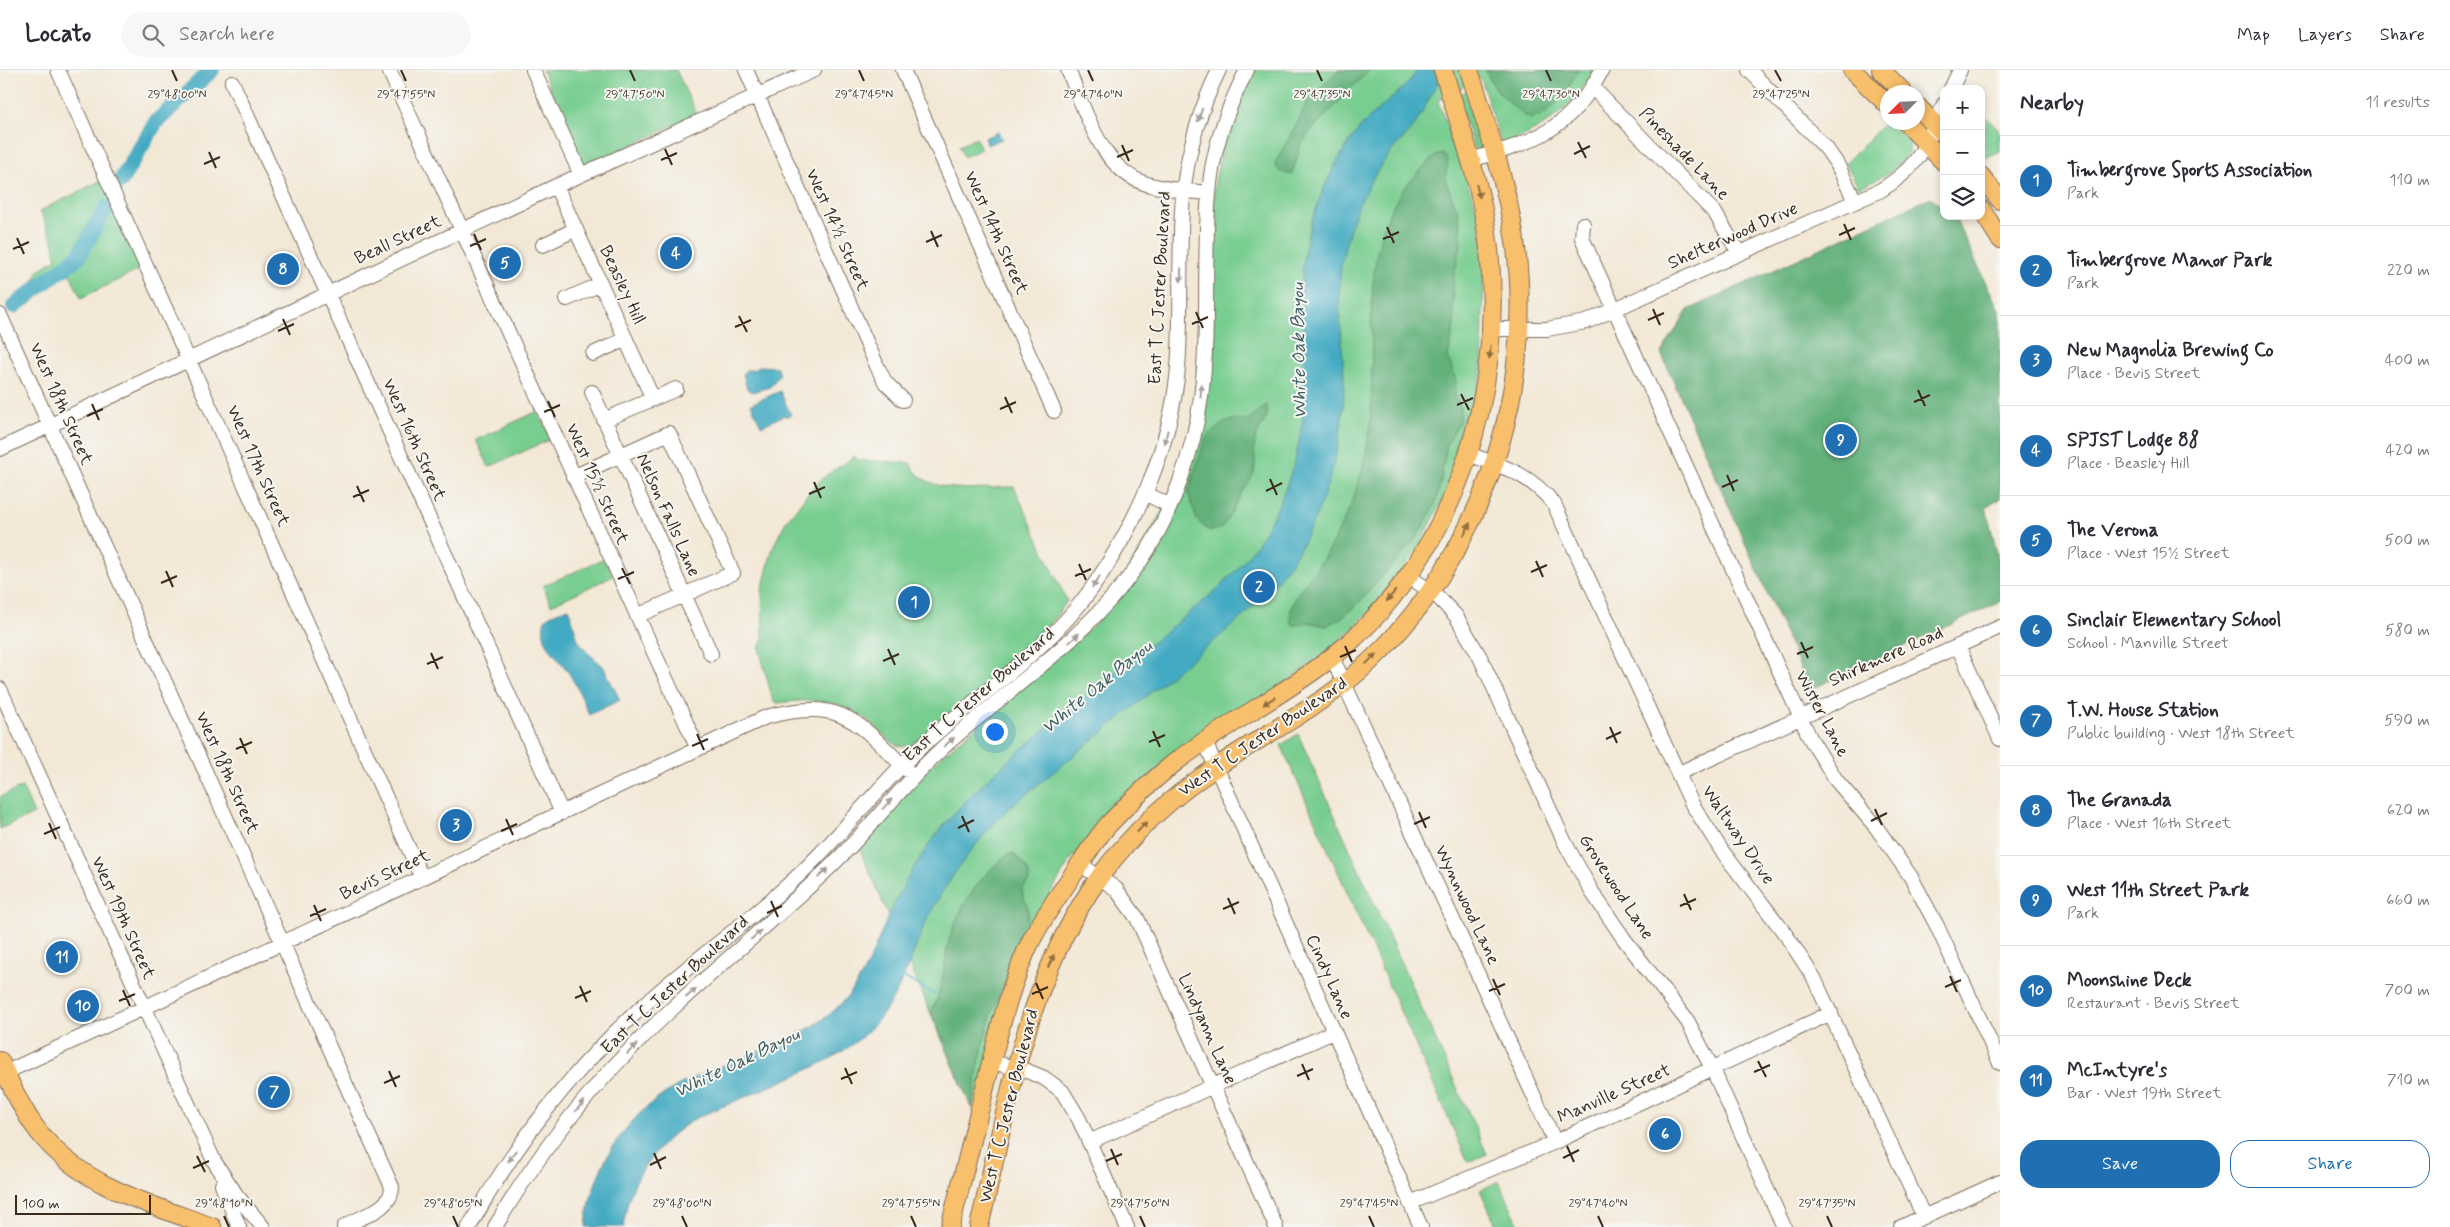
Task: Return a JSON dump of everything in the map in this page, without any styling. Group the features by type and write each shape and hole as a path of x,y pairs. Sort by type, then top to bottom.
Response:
{"main road":[{"name":"West T C Jester Boulevard","path":"950,1227 1009,996 1028,947 1046,914 1080,864 1107,827 1173,764 1288,689 1332,657 1365,628 1408,576 1430,542 1452,500 1468,454 1487,380 1492,329 1488,240 1483,210 1456,110 1443,70"},
{"name":"West T C Jester Boulevard","path":"978,1227 1037,995 1050,963 1066,932 1100,877 1157,812 1216,767 1301,714 1345,683 1369,662 1404,626 1430,591 1463,537 1494,463 1507,418 1514,382 1519,329 1516,244 1512,218 1469,70"},
{"path":"1852,70 1880,97"},
{"path":"1882,70 1897,85"},
{"path":"1925,114 1939,129"},
{"path":"1914,130 1940,158"},
{"path":"1985,181 2000,200"},
{"path":"1985,215 2000,238"},
{"path":"2,1070 38,1132 75,1168 110,1189 212,1227"}],"street":[{"name":"West 17th Street","path":"58,70 422,878"},
{"name":"West 15½ Street","path":"389,70 698,749"},
{"path":"533,70 581,175"},
{"name":"West 14½ Street","path":"746,70 885,382 903,400"},
{"name":"Beall Street","path":"0,448 556,186 814,70"},
{"name":"West 14th Street","path":"903,70 1054,411"},
{"path":"1068,70 1097,136 1109,156 1122,170 1146,184 1209,193"},
{"name":"East T C Jester Boulevard","path":"469,1227 490,1189 540,1116 588,1061 643,1006 804,871 902,765 1060,628 1092,588 1119,547 1145,493 1162,450 1178,373 1184,190 1197,121 1219,70"},
{"name":"East T C Jester Boulevard","path":"495,1227 520,1186 554,1137 606,1076 658,1022 832,865 913,775 1084,628 1112,599 1141,562 1170,506 1187,462 1201,397 1209,193 1222,128 1246,70"},
{"path":"1470,160 1522,145 1556,126 1573,112 1593,88 1602,70"},
{"path":"1749,70 1826,148 1837,164 1855,201"},
{"path":"1953,85 1960,70"},
{"name":"West 16th Street","path":"232,82 562,813"},
{"name":"Pineshade Lane","path":"1593,88 1715,213 1739,254"},
{"name":"Shelterwood Drive","path":"1492,329 1565,327 1586,322 1614,310 1855,201 1896,180 1918,159 1939,129"},
{"name":"Beasley Hill","path":"556,186 653,399"},
{"name":"Wister Lane","path":"1583,224 1582,238 1799,716 1836,780 1876,827 1911,877 1937,926 2000,1063"},
{"path":"543,245 576,229"},
{"path":"567,299 601,284"},
{"name":"West 18th Street","path":"0,315 284,943 392,1187 391,1196 382,1206 344,1227"},
{"path":"592,354 626,339"},
{"path":"604,420 676,389"},
{"name":"Nelson Falls Lane","path":"592,392 711,654"},
{"path":"573,476 669,433 733,573 637,616"},
{"name":"Waltway Drive","path":"1468,454 1525,476 1545,492 1554,504 1692,804 1722,851 1786,935 1814,978 1924,1217"},
{"path":"1145,493 1170,506"},
{"name":"Grovewood Lane","path":"1408,576 1430,591 1456,616 1480,657 1565,844 1592,892 1624,939 1688,1022 1713,1070 1784,1227"},
{"name":"Shirkmere Road","path":"1678,773 1799,716 2000,627"},
{"path":"1958,646 2000,740"},
{"name":"Wynnwood Lane","path":"1332,657 1555,1142"},
{"name":"West 19th Street","path":"0,689 214,1161 237,1196 263,1227"},
{"name":"Bevis Street","path":"2,1070 284,943 766,717 793,711 821,709 836,712 850,719 913,775"},
{"name":"Cindy Lane","path":"1205,742 1421,1227"},
{"name":"Lindyann Lane","path":"1080,864 1116,889 1137,918 1276,1227"},
{"path":"777,894 788,906"},
{"path":"643,1006 658,1022"},
{"name":"Manville Street","path":"1410,1203 1555,1142 1713,1070 1831,1013"},
{"path":"1089,1142 1333,1032"},
{"path":"992,1062 1017,1068 1044,1078 1062,1091 1089,1142 1127,1227"},
{"path":"540,1116 554,1137"},
{"name":"West 19th Street","path":"214,1161 218,1178 239,1227"},
{"path":"1901,1227 2000,1182"}],"green space":[{"path":"542,70 676,70 697,115 585,167"},
{"path":"1253,70 1594,70 1577,96 1555,116 1530,133 1502,145 1481,79 1478,78 1438,101 1477,209 1484,249 1482,373 1455,476 1417,550 1375,606 1335,646 1102,821 1070,861 1044,904 972,1109 858,845 922,773 1095,624 1189,468 1215,181 1226,131"},
{"path":"1338,70 1369,70 1308,134 1300,147 1292,174 1281,172 1275,166 1275,163 1299,120 1307,101"},
{"path":"1486,70 1579,70 1552,108 1545,114 1530,118 1520,112 1500,93 1493,85"},
{"path":"1467,89 1483,137 1481,149 1478,150 1474,147 1457,99"},
{"path":"1985,115 2000,132 2000,151 1985,158"},
{"path":"1880,128 1880,130 1897,130 1910,141 1909,153 1892,171 1859,188 1845,163"},
{"path":"976,138 981,149 964,157 959,146"},
{"path":"1443,154 1448,160 1445,180 1458,211 1461,228 1461,245 1453,280 1454,326 1448,357 1456,381 1455,395 1460,407 1460,421 1447,443 1435,505 1417,537 1358,604 1341,618 1326,626 1307,622 1295,626 1291,623 1291,609 1303,586 1316,570 1338,533 1355,494 1363,466 1371,410 1373,284 1377,253 1385,224 1399,196 1430,161 1436,156"},
{"path":"102,180 141,269 81,298 70,274 48,284 32,303 13,311 9,301 31,287 39,270 56,259 54,244 40,211"},
{"path":"1931,197 1940,205 1940,220 1956,220 2000,312 2000,499 1986,507 2000,566 2000,602 1810,690 1661,353 1688,310"},
{"path":"1266,405 1266,418 1255,441 1255,468 1253,475 1220,529 1209,531 1197,520 1188,493 1204,442 1208,435 1224,423 1232,420 1248,420"},
{"path":"538,411 551,439 489,467 476,440"},
{"path":"855,456 857,460 910,463 918,474 928,482 942,486 971,489 1014,487 1067,601 1034,642 996,678 913,744 907,746 894,744 866,719 844,707 813,701 777,703 773,701 759,648 763,638 762,590 773,547 785,523 813,487 825,476"},
{"path":"605,558 613,576 551,605 543,586"},
{"path":"1298,734 1487,1154 1468,1162 1281,745"},
{"path":"22,787 34,814 0,829 0,797"},
{"path":"1012,853 1022,862 1030,877 1022,891 1028,909 1027,923 1019,950 990,1020 979,1064 972,1109 931,1012 940,989 953,927 963,906 991,869 1001,859"},
{"path":"1499,1181 1520,1227 1497,1227 1480,1190"}],"water":[{"name":"White Oak Bayou","path":"1417,70 1444,70 1414,126 1379,168 1354,217 1343,256 1340,286 1344,379 1342,420 1334,462 1321,503 1304,541 1291,562 1260,600 1224,633 1008,809 995,822 971,850 940,896 923,929 895,995 880,1018 860,1039 814,1067 696,1118 669,1139 646,1164 631,1194 626,1210 624,1227 586,1227 589,1205 603,1164 614,1145 642,1112 658,1098 677,1086 795,1035 813,1026 830,1014 852,990 860,978 874,951 892,908 920,858 940,830 970,796 1019,751 1207,598 1234,573 1251,552 1275,512 1285,490 1298,445 1304,392 1302,297 1304,254 1306,240 1315,212 1326,183 1349,142 1369,118 1395,96"},
{"path":"998,132 1002,139 987,145 984,138"},
{"path":"760,366 777,367 780,374 770,387 752,392 747,389 743,374 746,370 754,370"},
{"path":"780,391 791,415 786,417 785,415 761,426 751,404"},
{"path":"569,608 578,640 587,652 603,666 620,700 589,715 573,680 551,650 544,636 543,628 546,618 556,612"}],"waterway":[{"path":"120,182 156,122 212,70"},
{"path":"14,306 79,256 106,208"},
{"path":"903,977 935,994"}],"place":[{"name":"SPJST Lodge 88","path":"676,253"},
{"name":"The Verona","path":"505,263"},
{"name":"The Granada","path":"283,269"},
{"name":"West 11th Street Park","path":"1841,440"},
{"name":"Timbergrove Manor Park","path":"1259,587"},
{"name":"Timbergrove Sports Association","path":"914,602"},
{"name":"New Magnolia Brewing Co","path":"456,825"},
{"name":"McIntyre's","path":"62,957"},
{"name":"Moonshine Deck","path":"83,1006"},
{"name":"T.W. House Station","path":"274,1092"},
{"name":"Sinclair Elementary School","path":"1665,1134"}]}
